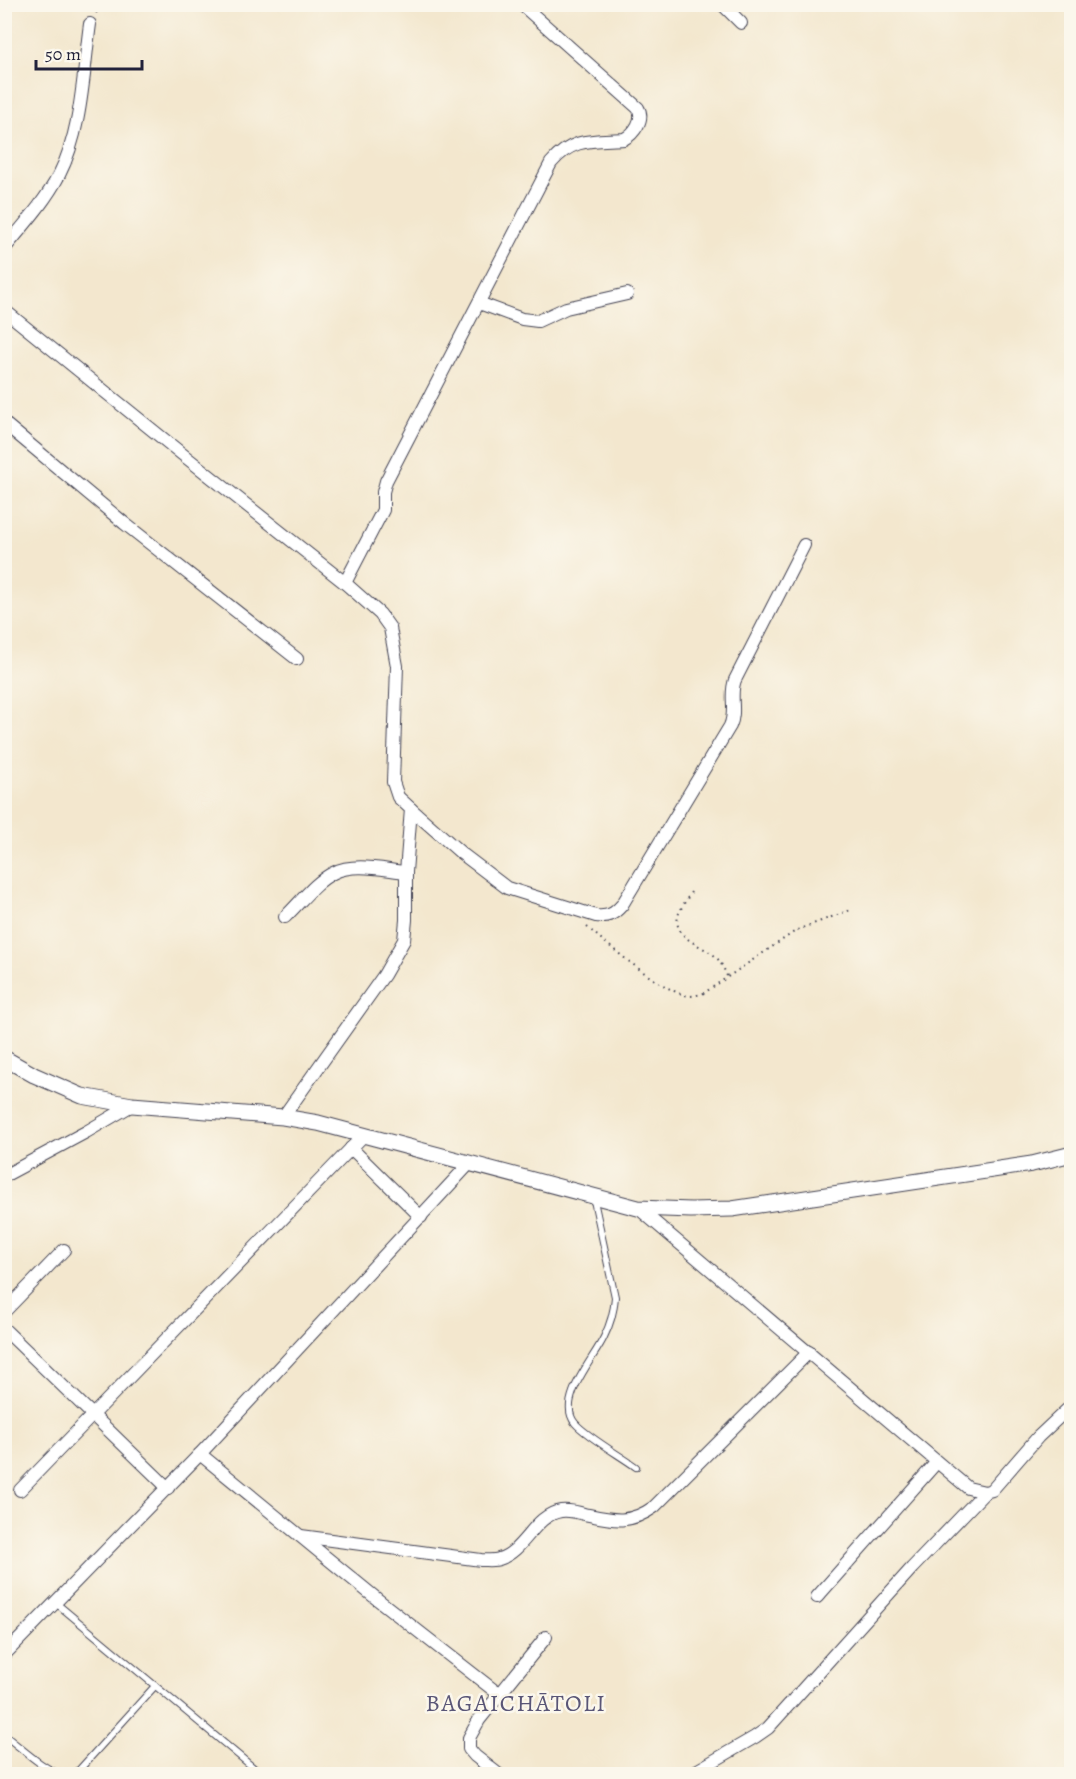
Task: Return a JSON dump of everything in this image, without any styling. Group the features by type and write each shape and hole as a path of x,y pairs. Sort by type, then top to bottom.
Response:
{"street":[{"path":"345,582 383,510 383,492 386,481 551,163 568,146 581,141 624,139 633,132 640,119 641,113 638,108 522,4"},
{"path":"723,4 741,23"},
{"path":"4,249 43,200 68,155 75,129 90,24"},
{"path":"479,303 522,319 538,321 566,308 627,294"},
{"path":"6,316 345,582 380,614 392,634 397,666 393,782 398,796 461,854 507,888 596,916 607,917 614,914 622,904 730,726 734,712 732,687 804,545"},
{"path":"4,423 124,523 297,660"},
{"path":"283,1117 397,955 404,940 411,809"},
{"path":"285,917 323,879 334,872 357,867 406,872"},
{"path":"4,1058 34,1075 82,1096 132,1105 283,1117 470,1163 638,1208 732,1209 1032,1164 1071,1154"},
{"path":"4,1176 132,1105"},
{"path":"20,1490 363,1136"},
{"path":"351,1148 421,1217"},
{"path":"4,1656 168,1488 470,1163"},
{"path":"638,1208 968,1488 985,1492 992,1490 1038,1437 1071,1405"},
{"path":"4,1312 64,1250"},
{"path":"4,1329 168,1488"},
{"path":"301,1536 481,1560 497,1560 509,1555 540,1523 560,1511 609,1520 625,1520 641,1516 654,1507 808,1352"},
{"path":"200,1454 377,1599 500,1695"},
{"path":"817,1597 936,1463"},
{"path":"691,1774 768,1728 912,1568 985,1492"},
{"path":"498,1774 469,1749 469,1738 479,1720 546,1637"}],"lane":[{"path":"592,1196 615,1297 610,1324 573,1391 569,1404 570,1415 577,1425 636,1467"},
{"path":"1062,1415 1071,1427"},
{"path":"55,1602 261,1774"},
{"path":"4,1735 58,1774 70,1774 79,1770 155,1686"}],"path":[{"path":"691,892 679,913 677,924 680,931 686,939 717,958 727,976"},
{"path":"580,921 630,963 680,994 692,996 704,993 797,930 852,909"}],"district":[{"name":"BAGAICHĀTOLI","path":"516,1703"}]}
